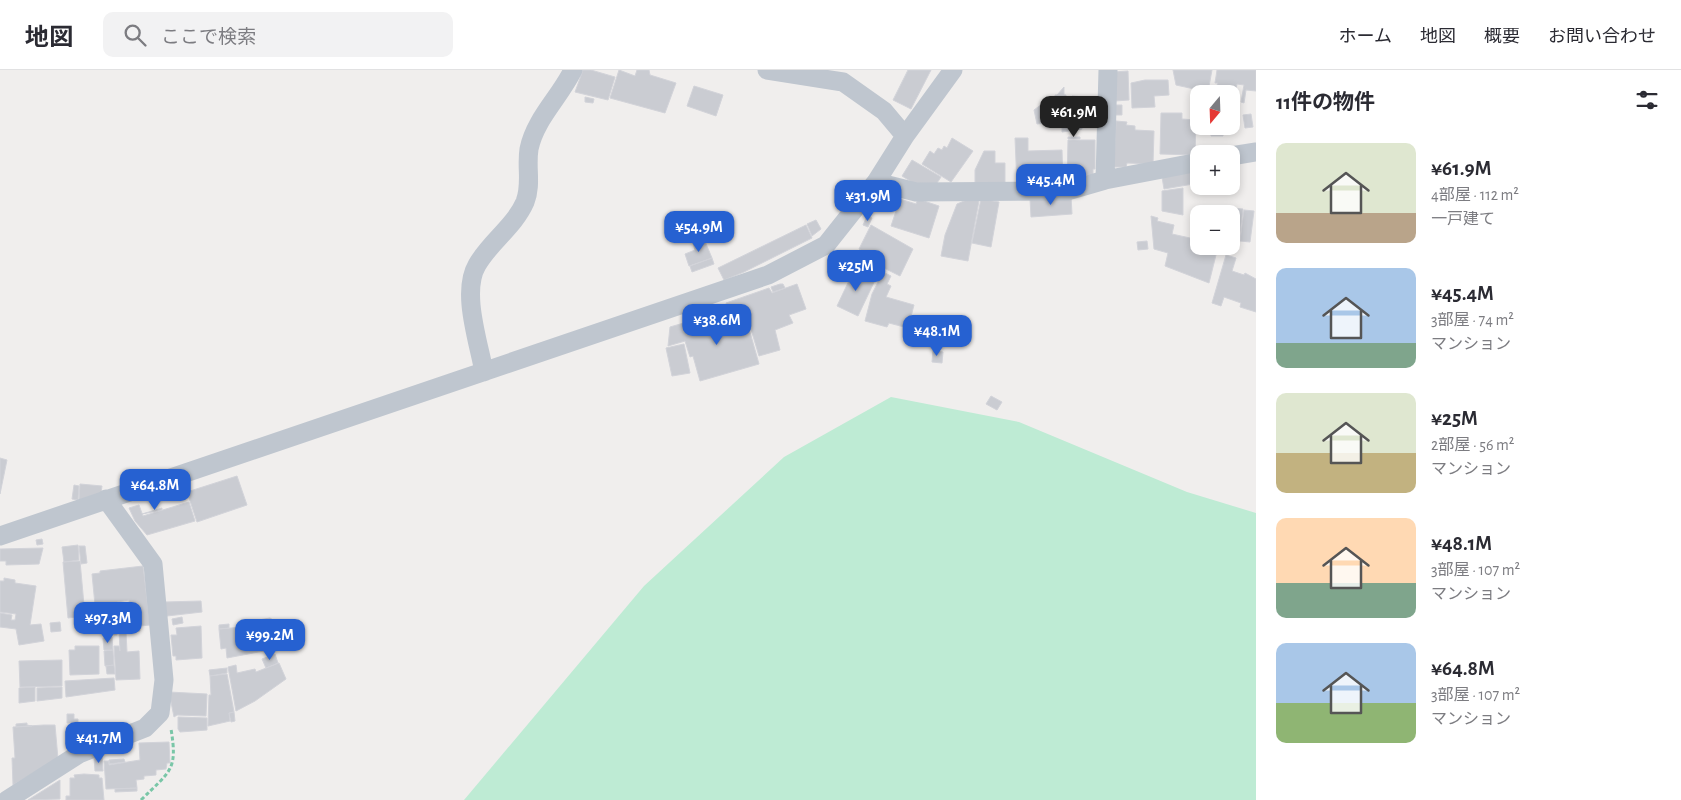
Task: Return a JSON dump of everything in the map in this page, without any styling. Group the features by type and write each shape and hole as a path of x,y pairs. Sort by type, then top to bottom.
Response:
{"street":[{"path":"484,372 469,296 476,266 518,216 530,191 529,150 537,126 565,87 573,70"},
{"path":"767,70 843,82 884,111 905,136"},
{"path":"0,536 768,275 826,245 876,182 905,136 954,70"},
{"path":"1105,180 1108,70"},
{"path":"1240,155 1256,152"},
{"path":"876,182 916,192 1067,191 1105,180 1190,164"},
{"path":"7,800 79,754 144,728 160,713 164,680 153,564 106,499"}],"path":[{"path":"141,800 172,770 175,753 170,721 160,713"}],"green space":[{"path":"891,397 1019,422 1187,492 1256,513 1256,800 464,800 644,586 784,457"}],"building":[{"path":"583,70 591,70 615,77 608,100 575,92"},
{"path":"619,70 635,76 637,70 649,70 650,75 676,83 665,113 610,98"},
{"path":"908,70 931,70 911,109 893,100"},
{"path":"1173,70 1212,70 1209,85 1190,85 1190,88 1176,85"},
{"path":"1217,70 1256,70 1256,91 1246,90 1244,103 1241,102 1244,85 1217,85 1218,83 1215,83"},
{"path":"1128,71 1129,100 1115,101 1114,72"},
{"path":"1145,80 1168,80 1169,95 1154,96 1155,107 1132,108 1131,83"},
{"path":"694,86 723,95 716,116 687,106"},
{"path":"1064,87 1064,95 1057,95"},
{"path":"1055,95 1066,95 1065,110 1055,109"},
{"path":"1072,96 1098,98 1097,125 1082,125 1082,129 1062,132 1062,125 1056,124 1057,110 1066,110 1066,107 1072,108"},
{"path":"585,97 594,99 593,103 585,102"},
{"path":"1050,98 1055,122 1037,124 1034,110"},
{"path":"1113,105 1122,105 1122,115 1113,115"},
{"path":"1161,113 1182,113 1182,119 1190,120 1190,135 1196,135 1195,145 1190,145 1190,155 1160,154"},
{"path":"1251,114 1253,127 1245,128 1243,115"},
{"path":"1116,121 1127,122 1126,125 1135,126 1135,130 1154,131 1153,164 1127,163 1126,167 1114,167"},
{"path":"1068,137 1080,137 1080,139 1068,139"},
{"path":"952,138 973,151 951,182 922,164 930,151 934,154 938,148 942,150 944,146 947,148"},
{"path":"1015,138 1028,138 1028,151 1062,150 1063,183 1017,185"},
{"path":"1068,140 1095,140 1095,169 1093,169 1093,175 1081,175 1081,179 1067,183"},
{"path":"984,151 995,151 995,163 1005,163 1005,185 975,185 975,170"},
{"path":"912,160 941,177 935,186 915,184 902,176"},
{"path":"1190,172 1190,185 1164,189 1162,177"},
{"path":"1183,188 1183,215 1162,211 1162,191"},
{"path":"1071,196 1072,214 1031,217 1030,199"},
{"path":"900,199 916,204 918,199 939,206 929,238 891,226"},
{"path":"969,199 979,201 968,261 941,256 945,235 957,204"},
{"path":"981,199 999,202 991,247 972,243"},
{"path":"1240,209 1243,209 1240,233"},
{"path":"1244,210 1254,211 1250,242 1240,241"},
{"path":"867,216 872,218 868,227 863,225"},
{"path":"1151,216 1158,218 1157,221 1174,225 1172,234 1190,238 1190,255 1216,255 1209,283 1165,266 1168,253 1154,249"},
{"path":"816,220 821,229 812,236 807,224"},
{"path":"806,225 812,238 724,280 718,268"},
{"path":"871,225 913,249 900,276 862,257 864,252 859,249"},
{"path":"704,239 712,258 689,266 685,254 695,250 693,243"},
{"path":"1147,241 1148,249 1138,250 1137,242"},
{"path":"1226,255 1236,258 1232,271 1244,275 1245,273 1256,279 1256,312 1240,307 1241,303 1224,297 1221,306 1212,303"},
{"path":"712,258 714,264 692,272 690,266"},
{"path":"864,258 876,264 873,270 861,264"},
{"path":"855,268 876,278 858,316 837,306"},
{"path":"883,272 891,276 887,284 891,286 886,297 914,305 908,328 889,323 887,327 865,321 872,294"},
{"path":"783,284 785,288 773,292 771,287"},
{"path":"797,284 806,309 789,315 793,323 775,330 780,350 759,356 747,316 732,321 726,303 769,288 772,293"},
{"path":"729,316 731,322 746,318 759,364 700,381 693,356 690,357 685,341 668,346 670,327 687,322 689,327"},
{"path":"684,344 690,373 672,376 666,348"},
{"path":"933,350 943,352 942,363 932,362"},
{"path":"991,396 1002,402 997,410 986,404"},
{"path":"0,458 7,460 0,494"},
{"path":"237,476 247,505 197,522 187,492"},
{"path":"80,484 102,486 101,493 79,500"},
{"path":"74,485 79,486 78,500 72,499"},
{"path":"189,502 195,521 147,535 135,521 129,508 139,505 143,516"},
{"path":"162,508 162,510 142,514"},
{"path":"42,539 43,544 37,545 36,540"},
{"path":"78,545 79,560 64,562 62,547"},
{"path":"79,546 85,546 87,563 81,564"},
{"path":"43,548 39,564 6,565 6,561 0,561 0,549"},
{"path":"80,561 85,616 68,618 63,562"},
{"path":"143,566 150,625 140,626 140,631 126,632 127,652 139,651 140,679 116,680 114,646 119,646 120,651 119,629 116,629 117,635 114,635 113,629 87,632 86,616 96,615 92,574 100,573 100,571","holes":["129,600 130,609 118,613 117,602"]},
{"path":"4,578 15,580 15,583 36,586 30,625 41,624 44,641 19,645 16,629 0,627 0,613 12,615 11,620 15,620 16,614 0,612 0,581 4,581"},
{"path":"201,601 202,612 167,616 165,602"},
{"path":"182,617 183,623 173,625 172,619"},
{"path":"270,618 273,620 275,633 271,634 272,646 269,646 269,650 227,658 226,648 221,649 219,629 255,626 255,622"},
{"path":"60,622 61,631 51,632 50,623"},
{"path":"229,624 229,628 219,629 219,625"},
{"path":"201,626 202,658 176,660 176,656 173,656 171,635 177,635 176,628"},
{"path":"112,637 113,650 104,650 103,638"},
{"path":"75,646 99,646 99,674 70,675 69,650 75,650"},
{"path":"113,650 114,665 105,666 104,651"},
{"path":"275,654 278,663 266,668 262,659"},
{"path":"62,660 62,686 20,687 19,661"},
{"path":"279,663 286,679 255,701 236,711 228,667 236,665 237,673 255,669 256,672"},
{"path":"114,665 115,674 107,674 106,666"},
{"path":"227,668 227,673 210,676 209,670"},
{"path":"227,674 234,712 229,713 230,721 208,726 209,695 211,695 210,676"},
{"path":"114,678 115,690 66,697 65,681"},
{"path":"35,687 35,701 19,703 19,688"},
{"path":"62,687 62,698 37,701 37,688"},
{"path":"169,692 207,694 206,716 177,715 174,717"},
{"path":"234,712 235,721 231,722 229,713"},
{"path":"67,714 74,714 74,719 78,719 78,723 67,723"},
{"path":"178,717 207,718 207,730 180,732 178,729"},
{"path":"27,723 27,725 32,726 16,727 16,724"},
{"path":"55,725 58,759 13,785 12,758 15,758 13,727"},
{"path":"169,742 170,763 167,763 166,769 156,770 156,775 144,776 144,779 136,780 137,788 106,789 104,761 109,761 109,765 140,760 139,743"},
{"path":"102,756 103,771 95,771 94,757"},
{"path":"124,759 125,762 109,764 109,760"},
{"path":"74,775 99,775 99,778 102,778 104,800 66,800 66,796 70,796 70,778 75,778"},
{"path":"60,780 60,799 28,800"},
{"path":"137,788 137,791 115,792 115,789"}]}
